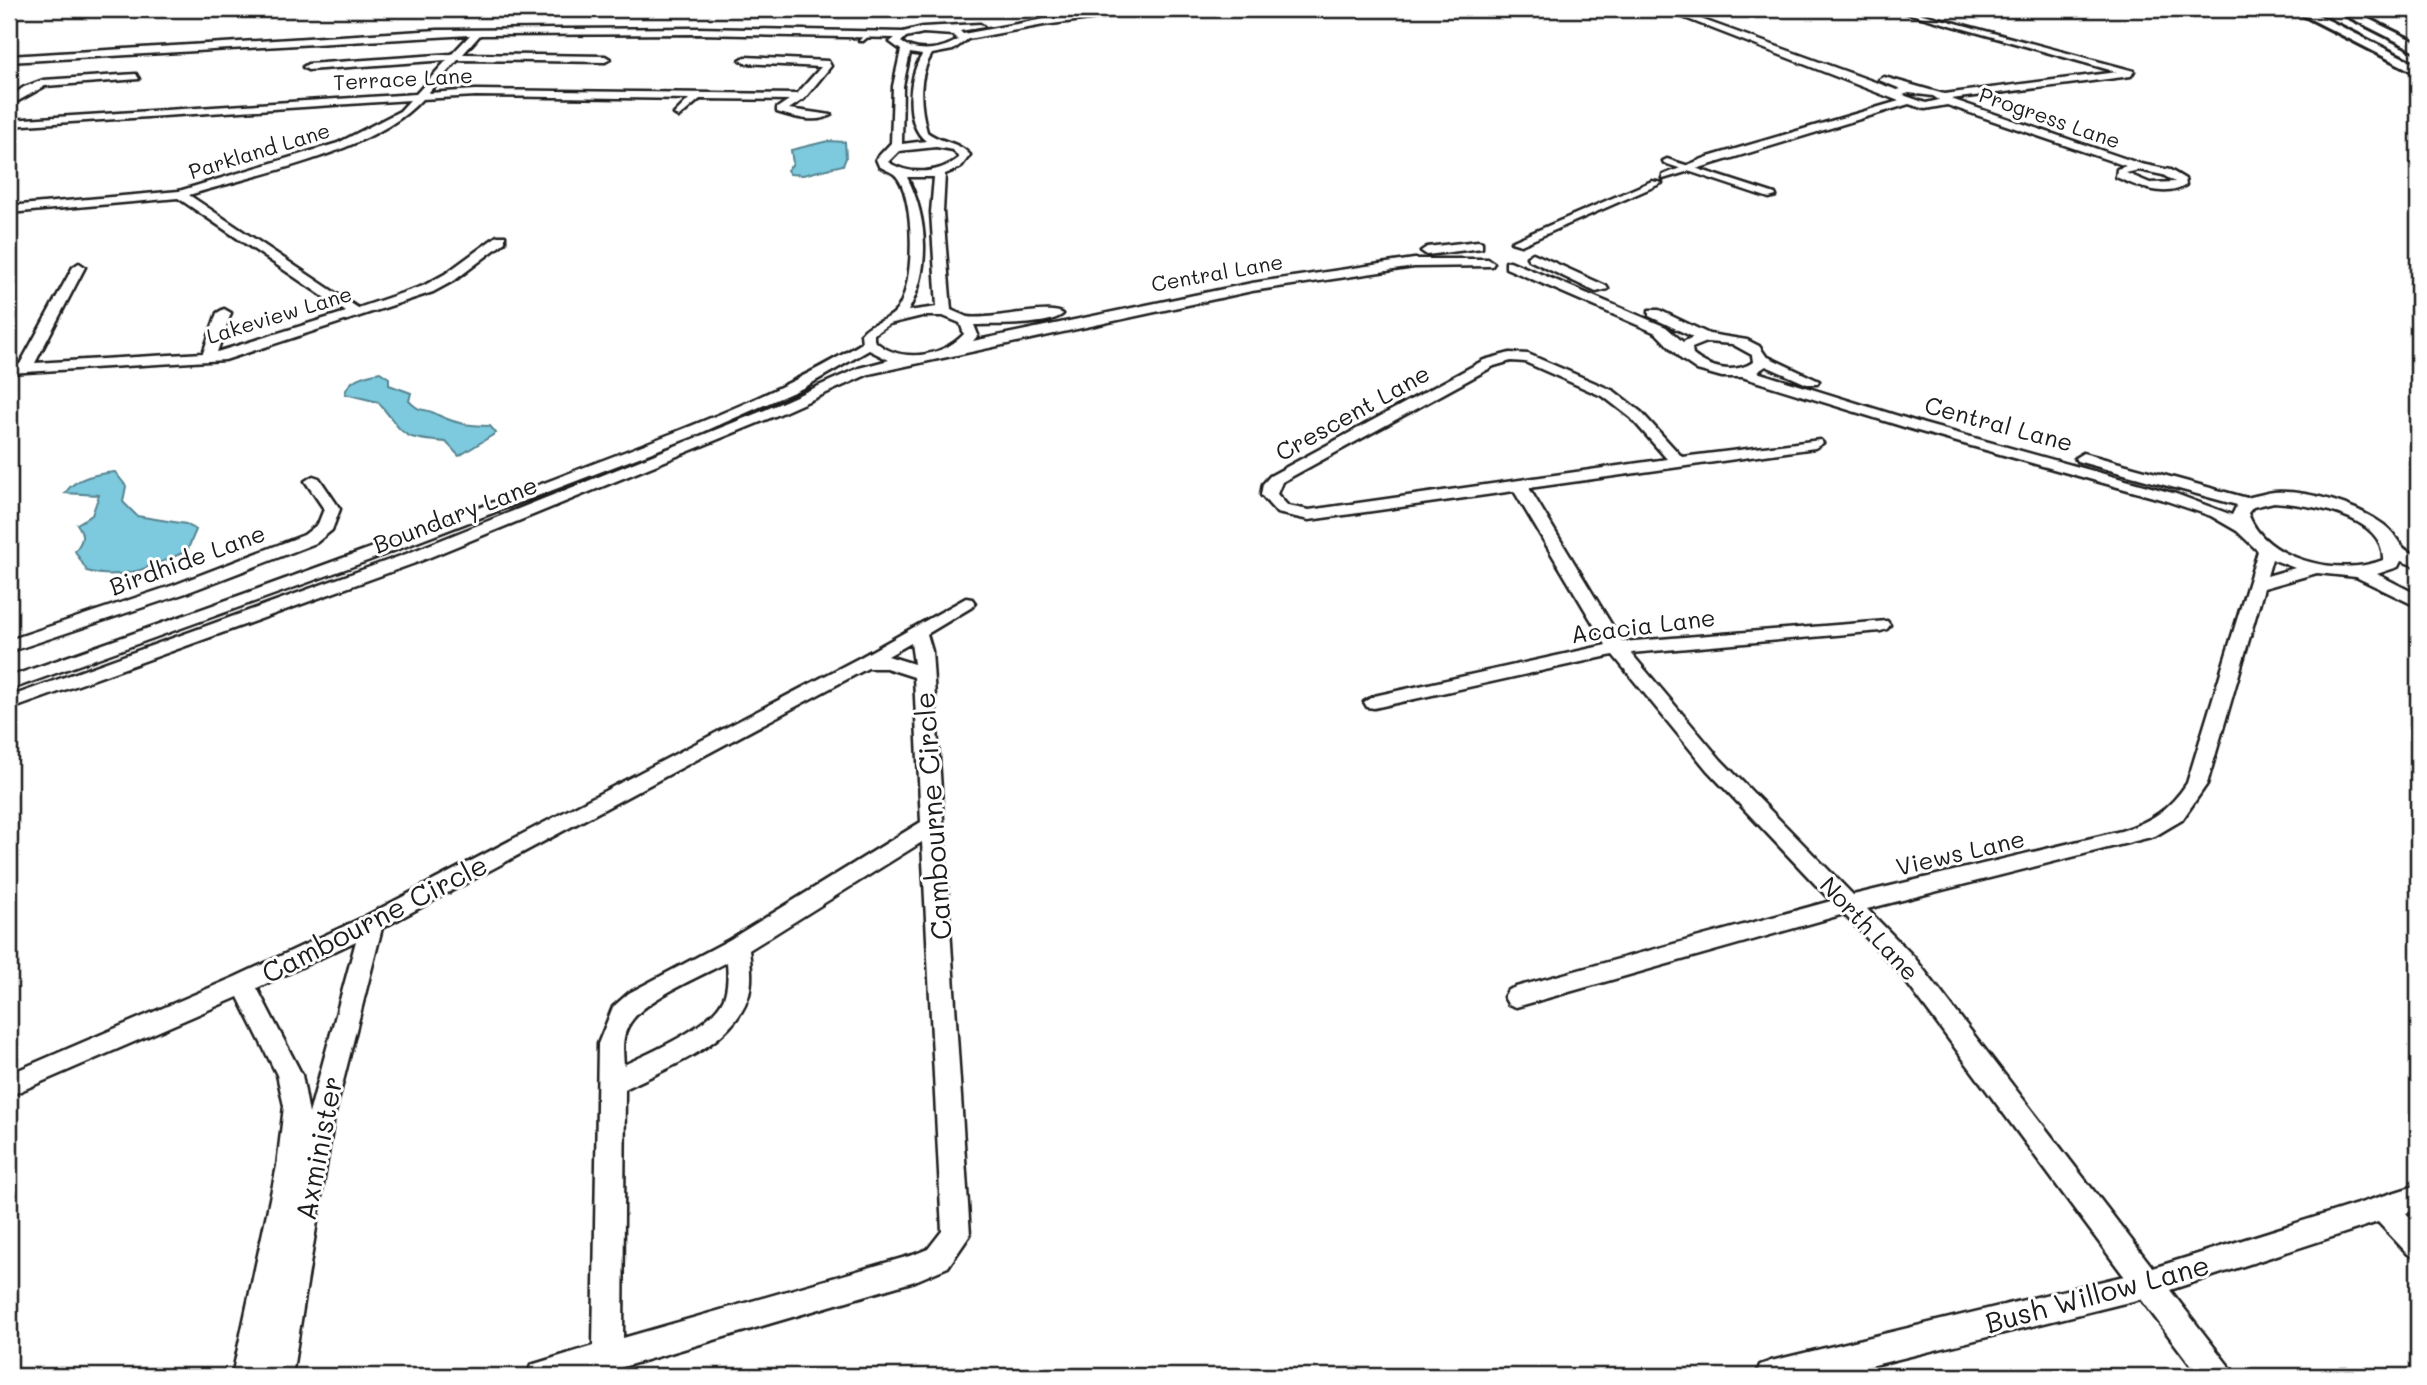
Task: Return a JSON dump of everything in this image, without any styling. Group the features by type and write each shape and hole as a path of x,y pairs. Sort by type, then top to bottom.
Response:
{"main road":[{"path":"2297,9 2418,70"},
{"path":"2339,9 2418,48"}],"street":[{"path":"9,62 475,35 864,38 1115,9"},
{"path":"946,30 964,37 1044,22 1163,9"},
{"path":"1666,9 1901,98 1932,106 1947,100 2131,73 1907,10"},
{"path":"1686,9 1947,100"},
{"name":"Parkland Lane","path":"9,209 180,194 311,155 366,135 404,113 475,35"},
{"path":"895,42 904,35"},
{"path":"864,38 895,42 906,49 929,51 956,46 964,37"},
{"path":"895,149 899,137 898,91 906,49"},
{"path":"929,51 919,66 917,104 922,132 936,144"},
{"path":"308,67 456,57 604,59"},
{"path":"745,60 828,64 800,97 781,110 798,115 826,115"},
{"path":"9,103 28,89 43,83 136,77"},
{"name":"Central Lane","path":"1914,90 1901,98 1690,167 1512,242 1530,249 1533,257 1707,338 1738,341 1755,349 1761,359 1793,374 1864,398 2247,503 2274,497 2292,497 2332,506 2369,523 2383,533 2395,553 2418,562"},
{"name":"Terrace Lane","path":"9,123 423,95 528,92 800,97"},
{"path":"679,114 698,95"},
{"name":"Progress Lane","path":"1932,106 2121,171 2120,175 2125,180 2148,187 2180,185 2181,181 2166,172 2140,167 1947,100"},
{"path":"936,144 956,147 965,155 960,164 940,172 899,172 888,169 882,159 895,149 936,144"},
{"path":"1667,161 1772,196"},
{"path":"2121,171 2140,167"},
{"path":"899,172 915,232 918,270 913,289 899,315"},
{"path":"940,172 939,291 945,312"},
{"path":"180,194 357,313"},
{"name":"Lakeview Lane","path":"9,369 208,359 244,352 440,283 502,239"},
{"name":"Central Lane","path":"966,321 1039,317 1269,273 1483,243 1473,251 1488,263"},
{"name":"Central Lane","path":"914,358 1252,287 1414,263 1510,265 1525,263 1533,257"},
{"name":"Central Lane","path":"1510,265 1661,330 1691,361 1708,369 1741,372 1919,427 2170,497 2217,513 2243,527 2267,548 2314,568 2363,574 2418,601"},
{"path":"26,368 79,267"},
{"path":"914,358 888,356 869,344 868,335 873,327 899,315 945,312 966,321 971,335 956,349"},
{"path":"208,359 223,313"},
{"path":"1684,351 1693,341 1707,338"},
{"name":"Boundary Lane","path":"9,684 332,569 633,453 806,381 869,344"},
{"name":"Crescent Lane","path":"1679,463 1636,415 1609,394 1542,362 1510,357 1489,363 1276,479 1270,484 1269,495 1283,510 1309,515 1679,463 1815,443"},
{"name":"Boundary Lane","path":"9,704 412,558 770,413 864,371 914,358"},
{"path":"1741,372 1756,368 1761,359"},
{"name":"Birdhide Lane","path":"9,646 180,589 310,539 326,526 332,509 313,481"},
{"name":"North Lane","path":"1518,485 1616,648 1714,765 1906,964 2217,1376"},
{"path":"2243,527 2240,513 2247,503"},
{"name":"Views Lane","path":"1516,997 1850,904 2121,839 2153,830 2172,819 2182,809 2197,784 2267,548"},
{"path":"2363,574 2381,570 2392,563 2395,553"},
{"path":"2256,585 2314,568"},
{"path":"866,662 966,603"},
{"name":"Acacia Lane","path":"1374,702 1616,648 1881,625"},
{"path":"917,632 923,651 923,674"},
{"name":"Cambourne Circle","path":"9,1085 243,984 372,923 866,662 888,662 923,674 958,1216 956,1235 938,1258 915,1268 542,1376"},
{"path":"608,1357 612,1083 610,1044 622,1014 637,1000 737,946 934,824"},
{"name":"Axminister","path":"277,1376 321,1116 372,923"},
{"path":"612,1083 688,1043 728,1012 739,986 737,946"},
{"name":"Axminister","path":"243,984 289,1075 297,1106 290,1166 247,1376"},
{"name":"Bush Willow Lane","path":"1771,1376 2146,1284 2418,1197"},
{"path":"2383,1208 2418,1245"}],"water":[{"path":"828,141 845,142 846,158 843,165 803,175 790,174 787,170 793,164 791,150"},
{"path":"380,372 389,378 389,385 411,393 409,401 417,408 461,423 490,426 496,433 459,456 446,442 411,437 399,429 378,402 345,394 354,381"},
{"path":"115,472 126,486 123,502 137,516 186,524 196,530 187,551 126,573 100,574 87,571 75,551 82,538 77,524 92,515 99,495 65,493 81,480"}]}
